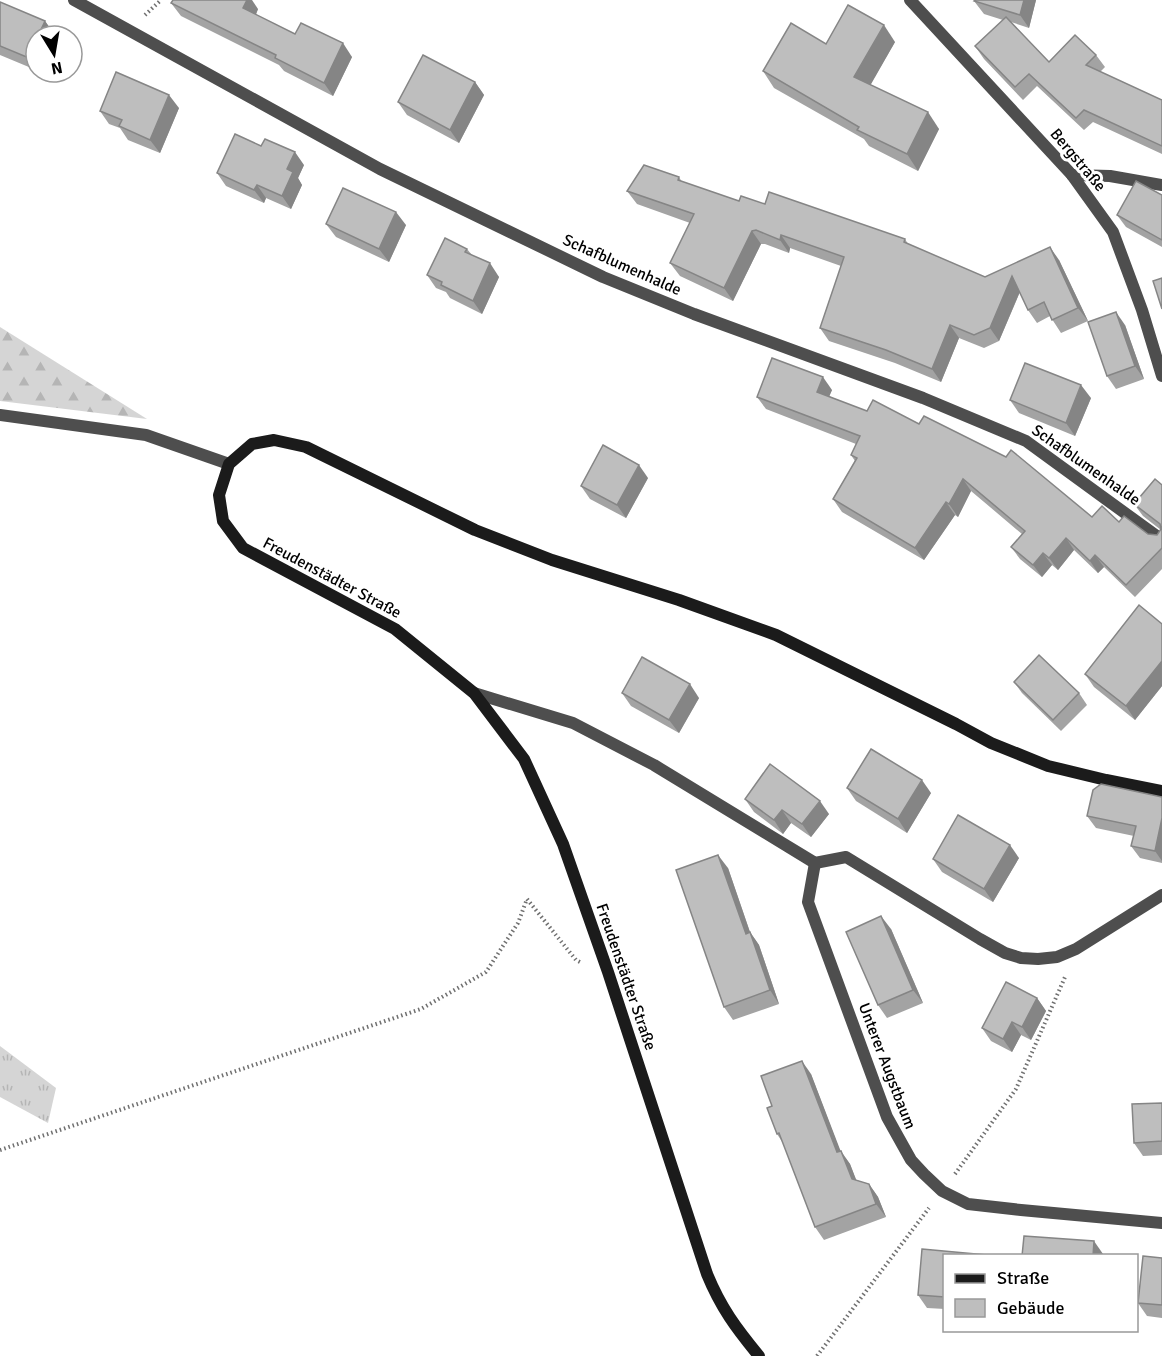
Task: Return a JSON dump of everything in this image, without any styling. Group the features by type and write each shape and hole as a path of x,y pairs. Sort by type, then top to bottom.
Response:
{"street":[{"name":"Schafblumenhalde","path":"74,0 380,169 603,277 694,314 923,398 1026,441 1162,540"},
{"name":"Bergstraße","path":"910,0 1072,175 1113,232 1142,310 1162,376"},
{"path":"1072,175 1110,176 1162,185"},
{"path":"0,415 146,435 229,464 252,444 274,440 306,447 474,530 552,560 679,600 776,635 991,743 1048,766 1162,791"},
{"name":"Freudenstädter Straße","path":"229,464 219,495 223,521 243,548 395,629 474,693 524,759 563,844 608,972 707,1274 717,1299 733,1326 759,1356"},
{"path":"474,693 573,723 654,765 815,863 846,857 958,926 1005,952 1021,958 1057,957 1077,949 1162,895"},
{"name":"Unterer Augstbaum","path":"815,863 808,902 881,1101 897,1138 911,1160 942,1191 968,1204 1162,1223"}],"path":[{"path":"0,1150 421,1009 486,972 518,923 527,899 576,960 608,972"},
{"path":"817,1356 1016,1089 1077,949"}],"green space":[{"path":"0,327 147,419 0,401"},
{"path":"0,1046 56,1088 48,1123 0,1097"}],"building":[{"path":"173,0 247,0 243,8 295,34 301,23 343,43 324,83 275,58 276,55 171,3"},
{"path":"975,0 1024,0 1020,15"},
{"path":"0,2 45,21 44,24 24,24 24,56 0,46"},
{"path":"848,5 884,25 854,77 928,112 907,154 857,130 859,127 763,71 791,23 826,44"},
{"path":"1006,17 1049,62 1075,35 1096,55 1086,65 1162,100 1162,146 1084,110 1076,118 1029,74 1015,87 975,46"},
{"path":"423,55 475,82 450,130 398,102"},
{"path":"116,72 169,95 150,140 119,126 122,120 100,111"},
{"path":"235,134 261,146 265,139 295,152 287,169 293,172 282,196 257,185 254,190 217,173"},
{"path":"644,165 679,177 678,180 739,201 741,196 765,204 769,192 905,239 904,242 985,277 1050,247 1078,308 1052,320 1044,302 1028,310 1012,276 990,328 974,335 950,325 932,369 886,350 820,328 844,257 781,235 780,240 756,230 752,231 724,288 670,263 694,214 627,191"},
{"path":"1136,181 1162,195 1162,240 1117,215"},
{"path":"343,188 396,212 379,249 326,224"},
{"path":"445,238 467,249 465,252 490,263 473,301 441,285 442,282 427,275"},
{"path":"1162,278 1162,309 1153,281"},
{"path":"1116,312 1135,366 1107,376 1088,322"},
{"path":"772,358 823,377 817,392 867,411 873,400 919,424 924,416 1006,457 1011,450 1092,517 1102,506 1119,522 1124,516 1148,534 1157,535 1161,529 1160,524 1134,504 1155,479 1162,485 1162,548 1126,585 1095,555 1090,561 1066,538 1049,558 1043,553 1033,565 1011,547 1025,531 963,479 949,504 946,502 915,548 833,499 857,458 851,455 860,436 757,397"},
{"path":"1025,363 1081,385 1066,423 1010,400"},
{"path":"603,445 639,465 617,505 581,486"},
{"path":"1139,605 1162,624 1162,661 1126,706 1085,674"},
{"path":"1039,655 1079,693 1053,720 1014,682"},
{"path":"642,657 690,684 669,720 622,693"},
{"path":"871,749 922,780 898,819 847,788"},
{"path":"770,764 820,801 802,824 782,810 774,820 745,799"},
{"path":"1101,784 1162,797 1162,818 1155,851 1131,846 1136,826 1087,816 1093,790"},
{"path":"958,815 1010,845 984,889 933,859"},
{"path":"718,855 746,934 750,932 770,990 724,1007 676,870"},
{"path":"881,916 913,990 878,1005 846,932"},
{"path":"1006,982 1037,998 1022,1027 1012,1022 1003,1039 982,1028"},
{"path":"802,1061 837,1152 841,1151 852,1179 869,1184 876,1204 815,1227 767,1108 772,1106 761,1076"},
{"path":"1162,1103 1162,1141 1134,1143 1132,1104"},
{"path":"1024,1236 1094,1241 1093,1254 1022,1254"},
{"path":"922,1249 976,1254 943,1254 943,1297 918,1295"},
{"path":"1143,1256 1162,1258 1162,1305 1138,1303"}]}
